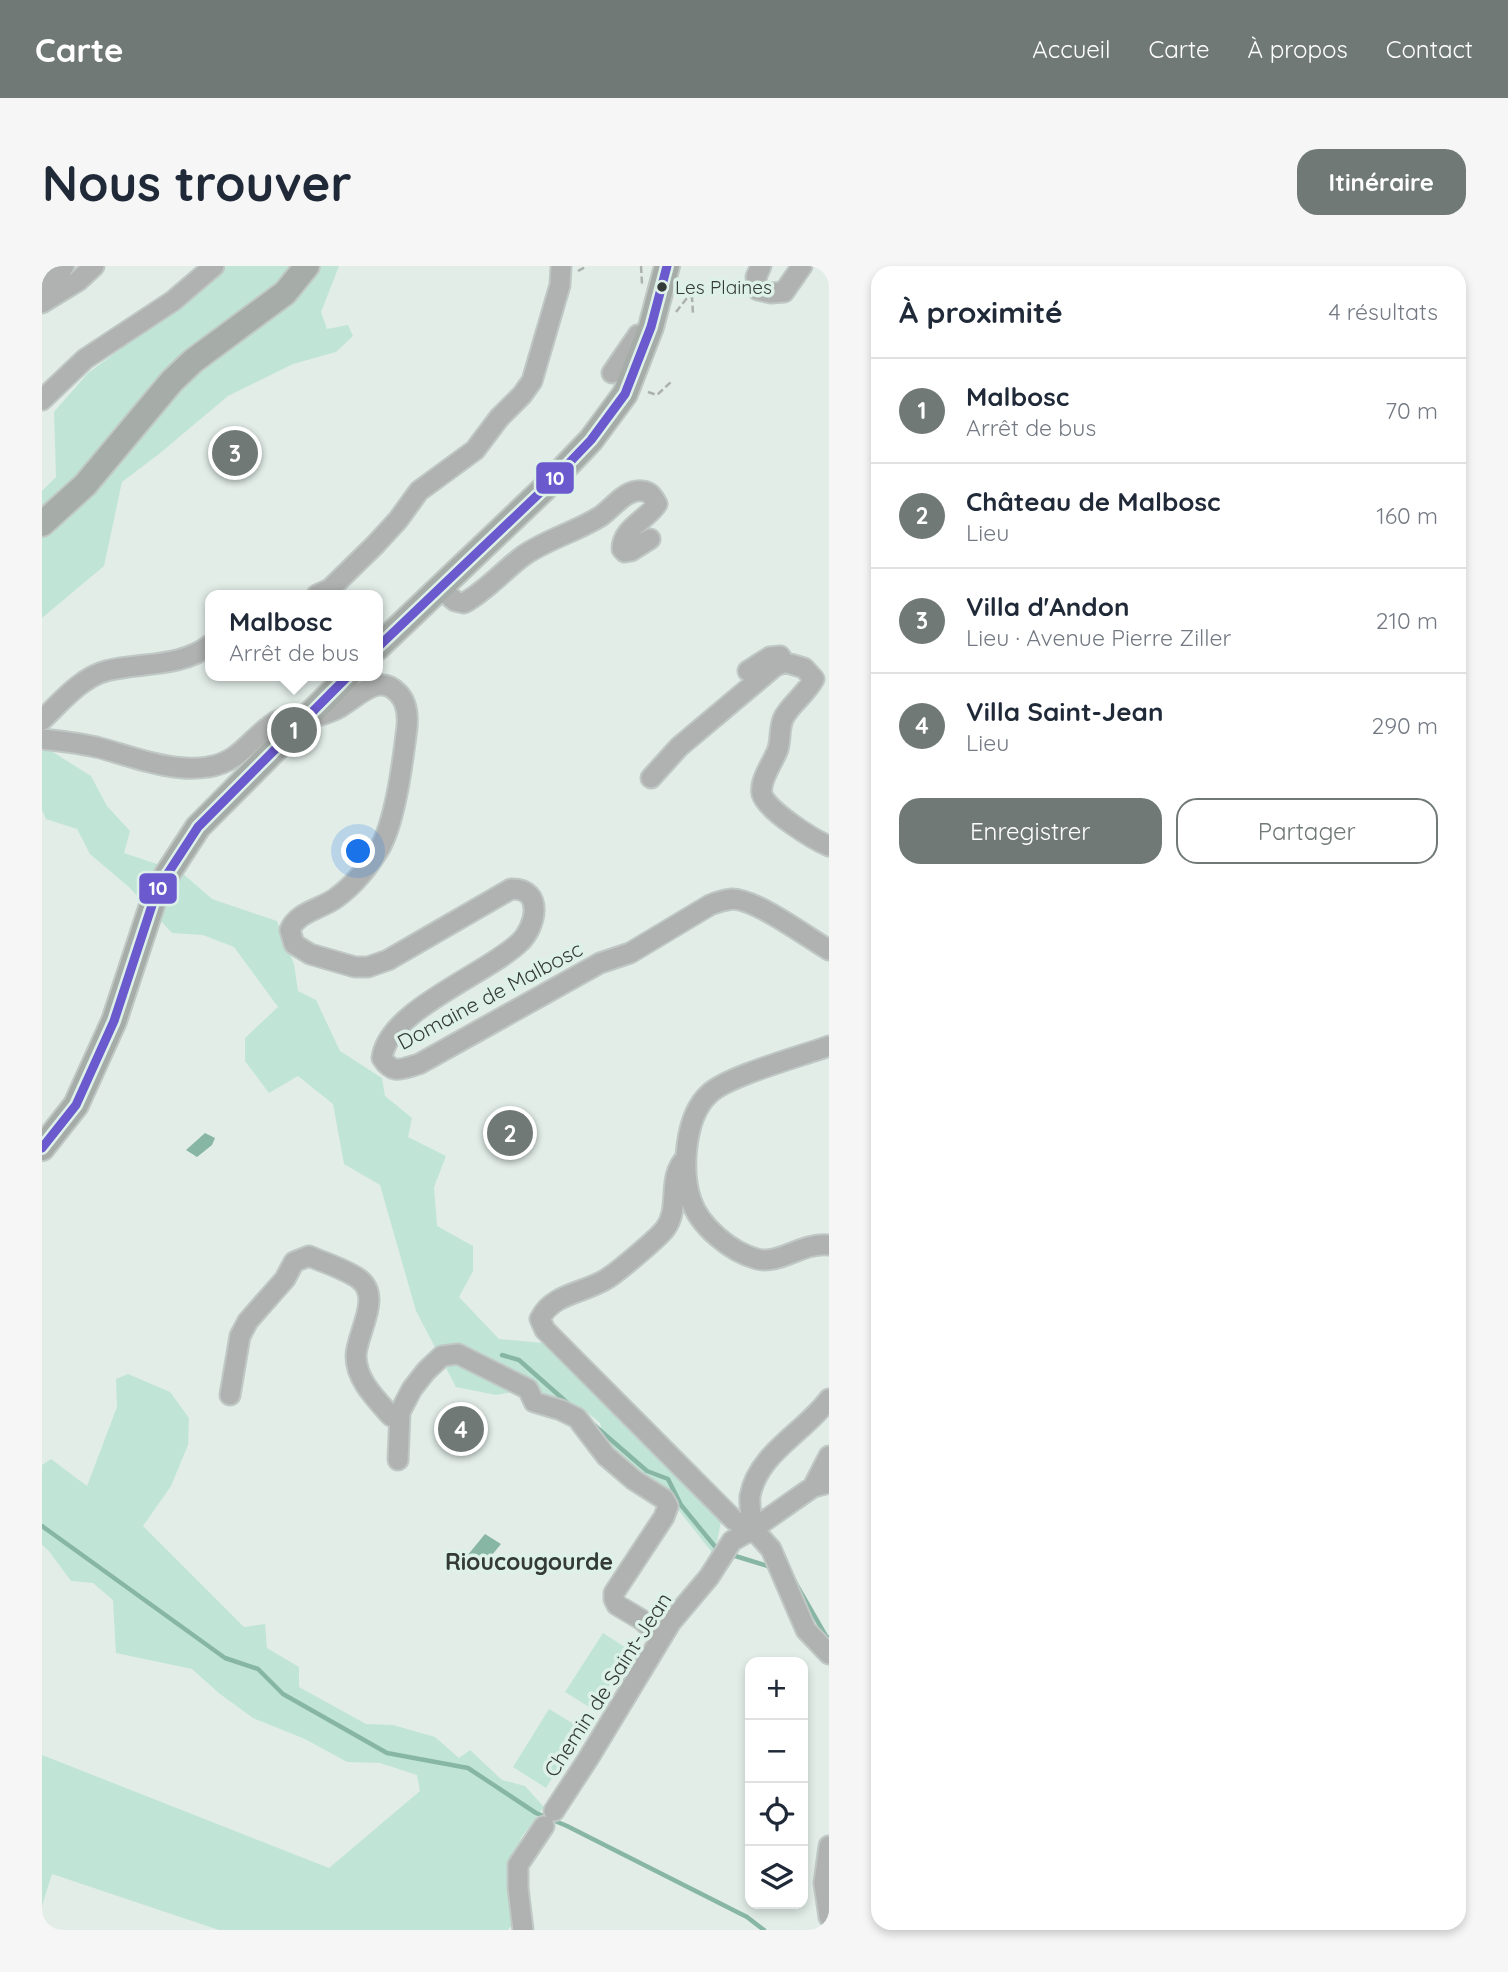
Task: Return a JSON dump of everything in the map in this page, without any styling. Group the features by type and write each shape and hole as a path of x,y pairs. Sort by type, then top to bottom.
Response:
{"main road":[{"path":"42,524 85,485 193,361 276,300 307,266"},
{"path":"383,642 592,440 625,394 669,271"},
{"path":"42,1148 76,1105 114,1021 157,890 198,827 343,681"}],"street":[{"path":"42,287 58,275 64,266"},
{"path":"42,303 78,281 94,266"},
{"path":"46,395 85,359 173,301 214,266"},
{"path":"328,590 375,545 419,491 475,450 499,418 522,396 532,382 560,285 561,266"},
{"path":"761,266 756,277 758,290 771,293 783,292 802,266"},
{"path":"612,373 638,335 647,336"},
{"path":"440,588 455,601 464,603 544,543 585,526 626,495 642,491 652,495 657,504 651,513 630,530 622,541 622,549 631,551 650,539"},
{"path":"42,720 94,676 106,671 175,661 190,657 205,648"},
{"path":"748,671 770,657 780,656 784,662 804,668 814,679 807,692 783,717 778,748 763,785 762,795 769,805 786,819 817,841 829,846"},
{"path":"651,778 679,747 774,667 784,662"},
{"name":"Domaine de Malbosc","path":"305,718 341,707 367,688 379,684 393,688 402,698 408,715 391,818 382,845 365,871 336,898 294,920 290,930 294,944 310,954 355,967 368,967 388,960 511,889 523,888 529,893 533,904 533,924 520,943 426,1003 390,1035 383,1046 382,1058 388,1067 397,1070 419,1063 600,963 630,953 720,901 734,899 754,904 829,950"},
{"path":"42,739 97,747 163,765 208,768 234,759 277,721 289,717 305,718"},
{"path":"829,1046 733,1080 710,1093 694,1116 686,1150 691,1201 700,1217 717,1236 743,1254 760,1260 776,1259 805,1246 829,1245"},
{"path":"686,1158 677,1168 671,1216 666,1228 607,1279 563,1297 544,1309 540,1319 545,1329 734,1520 753,1529 771,1549 806,1630 829,1654"},
{"path":"230,1395 240,1336 248,1321 285,1279 294,1262 309,1256 360,1280 367,1290 369,1302 356,1357 365,1386 391,1416 400,1412"},
{"path":"398,1460 400,1412 426,1370 442,1356 458,1354 528,1389 534,1402 577,1418 606,1456 634,1480 664,1499 668,1506 664,1517 614,1593 617,1605 642,1620 661,1638"},
{"path":"753,1529 750,1500 760,1471 777,1449 819,1413 829,1399"},
{"path":"821,1485 829,1456"},
{"name":"Chemin de Saint-Jean","path":"523,1930 518,1865 588,1759 671,1622 709,1577 732,1541 821,1485"},
{"path":"829,1846 824,1883 829,1917"}],"path":[{"path":"648,392 657,395 673,380"}],"shaded area":[{"path":"227,266 339,266 321,312 327,329 348,325 353,336 336,352 293,364 228,396 122,482 104,566 42,618 42,491 56,477 54,412 88,373 214,280"},
{"path":"48,749 91,776 107,806 130,831 124,853 181,872 212,899 277,921 294,964 298,991 316,1000 340,1051 382,1078 385,1096 412,1118 408,1137 446,1156 434,1187 437,1226 473,1246 473,1271 459,1297 499,1339 544,1343 722,1518 714,1555 673,1503 645,1481 605,1442 600,1423 582,1408 550,1401 537,1388 496,1395 456,1387 416,1311 380,1185 344,1164 333,1104 298,1076 269,1093 245,1061 245,1038 278,1007 234,947 203,935 172,933 130,888 90,854 77,829 46,819 42,810 42,751"},
{"path":"205,1133 215,1138 212,1145 197,1157 186,1150"},
{"path":"128,1374 170,1392 189,1418 188,1445 171,1486 143,1526 244,1627 265,1624 267,1648 299,1667 299,1687 366,1724 393,1725 435,1737 459,1758 470,1750 502,1780 525,1786 544,1807 521,1838 507,1881 514,1923 508,1930 219,1930 52,1874 42,1906 42,1755 329,1868 420,1791 417,1775 380,1763 347,1762 305,1739 253,1718 192,1669 116,1653 113,1600 93,1583 71,1581 42,1545 42,1465 51,1459 87,1486 117,1407 116,1379"},
{"path":"485,1534 501,1544 477,1573 462,1562"},
{"path":"603,1633 631,1651 594,1710 565,1692"},
{"path":"549,1709 582,1729 546,1788 513,1767"}],"waterway":[{"path":"502,1355 519,1360 571,1406"},
{"path":"594,1425 647,1471 668,1479 681,1505 717,1549"},
{"path":"42,1526 225,1658 258,1669 283,1694 387,1753 468,1768 536,1813 747,1917 764,1930"},
{"path":"732,1555 771,1567"},
{"path":"795,1582 829,1638"}],"transit line":[{"name":"10","path":"383,642 546,487 591,440 625,394 651,327 667,266"},
{"name":"10","path":"42,1148 76,1105 114,1021 157,890 198,827 343,681"}],"place":[{"name":"Les Plaines","path":"662,287"},
{"name":"Villa d'Andon","path":"235,453"},
{"name":"Malbosc","path":"294,730"},
{"name":"Château de Malbosc","path":"510,1133"},
{"name":"Villa Saint-Jean","path":"461,1429"}],"district":[{"name":"Rioucougourde","path":"529,1562"}]}
